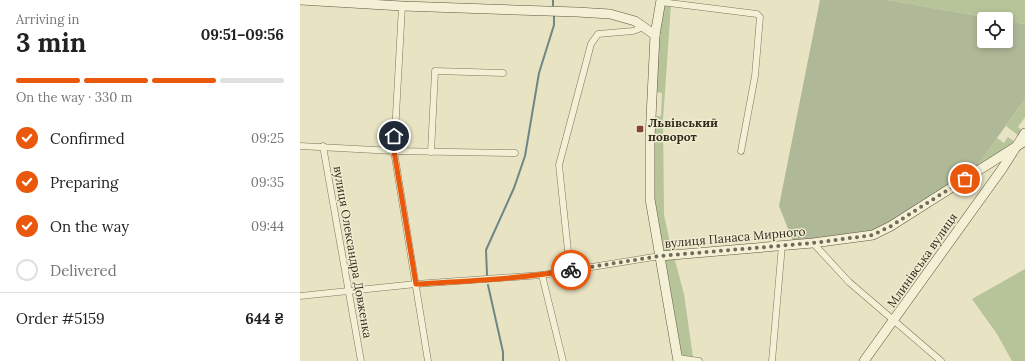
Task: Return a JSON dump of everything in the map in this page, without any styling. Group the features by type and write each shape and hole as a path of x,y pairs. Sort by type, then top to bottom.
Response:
{"main road":[{"path":"300,0 402,6 610,14 635,21 655,35"},
{"path":"661,1 655,35 650,139 650,198 678,360"},
{"name":"Млинівська вулиця","path":"864,361 1002,169 1025,133"},
{"name":"вулиця Панаса Мирного","path":"660,256 813,243 873,235 891,226 1025,141"}],"street":[{"path":"661,1 758,14 760,17 755,76 741,151"},
{"path":"402,6 394,151 428,361"},
{"path":"570,270 560,166 591,44 598,34 633,31 644,27"},
{"path":"430,152 435,71 503,73"},
{"path":"300,146 323,146 394,151 515,153"},
{"name":"вулиця Олександра Довженка","path":"323,146 361,361"},
{"name":"вулиця Панаса Мирного","path":"813,243 849,282 941,361"},
{"path":"772,361 782,245"},
{"path":"300,296 416,284 542,275 660,256"},
{"path":"542,275 563,361"},
{"path":"678,360 699,361"}],"green space":[{"path":"820,0 887,0 977,16 977,48 1013,48 1013,22 1025,24 1025,99 977,166 889,224 872,232 793,241 779,206"},
{"path":"887,0 1025,0 1025,24 1013,22 1013,12 977,12 977,16"},
{"path":"665,4 671,5 663,120 664,215 672,252 664,253 654,198 655,116 661,116 662,93 656,92 659,36"},
{"path":"1025,99 1025,117 1018,127 1023,131 1019,136 1006,126"},
{"path":"1008,137 1015,142 977,166 997,138 1004,143"},
{"path":"674,257 684,294 693,357 682,357 665,258"},
{"path":"1025,269 1025,361 1012,361 997,334 972,299"}],"waterway":[{"path":"553,0 553,6"},
{"path":"487,275 486,250 514,188 525,156 539,73 554,25 554,16"},
{"path":"488,285 503,352 503,361"}],"way so far":[{"path":"571,270 660,256 813,243 873,235 891,226 965,179"}],"place":[{"name":"Львівський поворот","path":"640,129"}],"route":[{"path":"394,136 394,151 416,284 494,280 542,275 571,270"}]}
